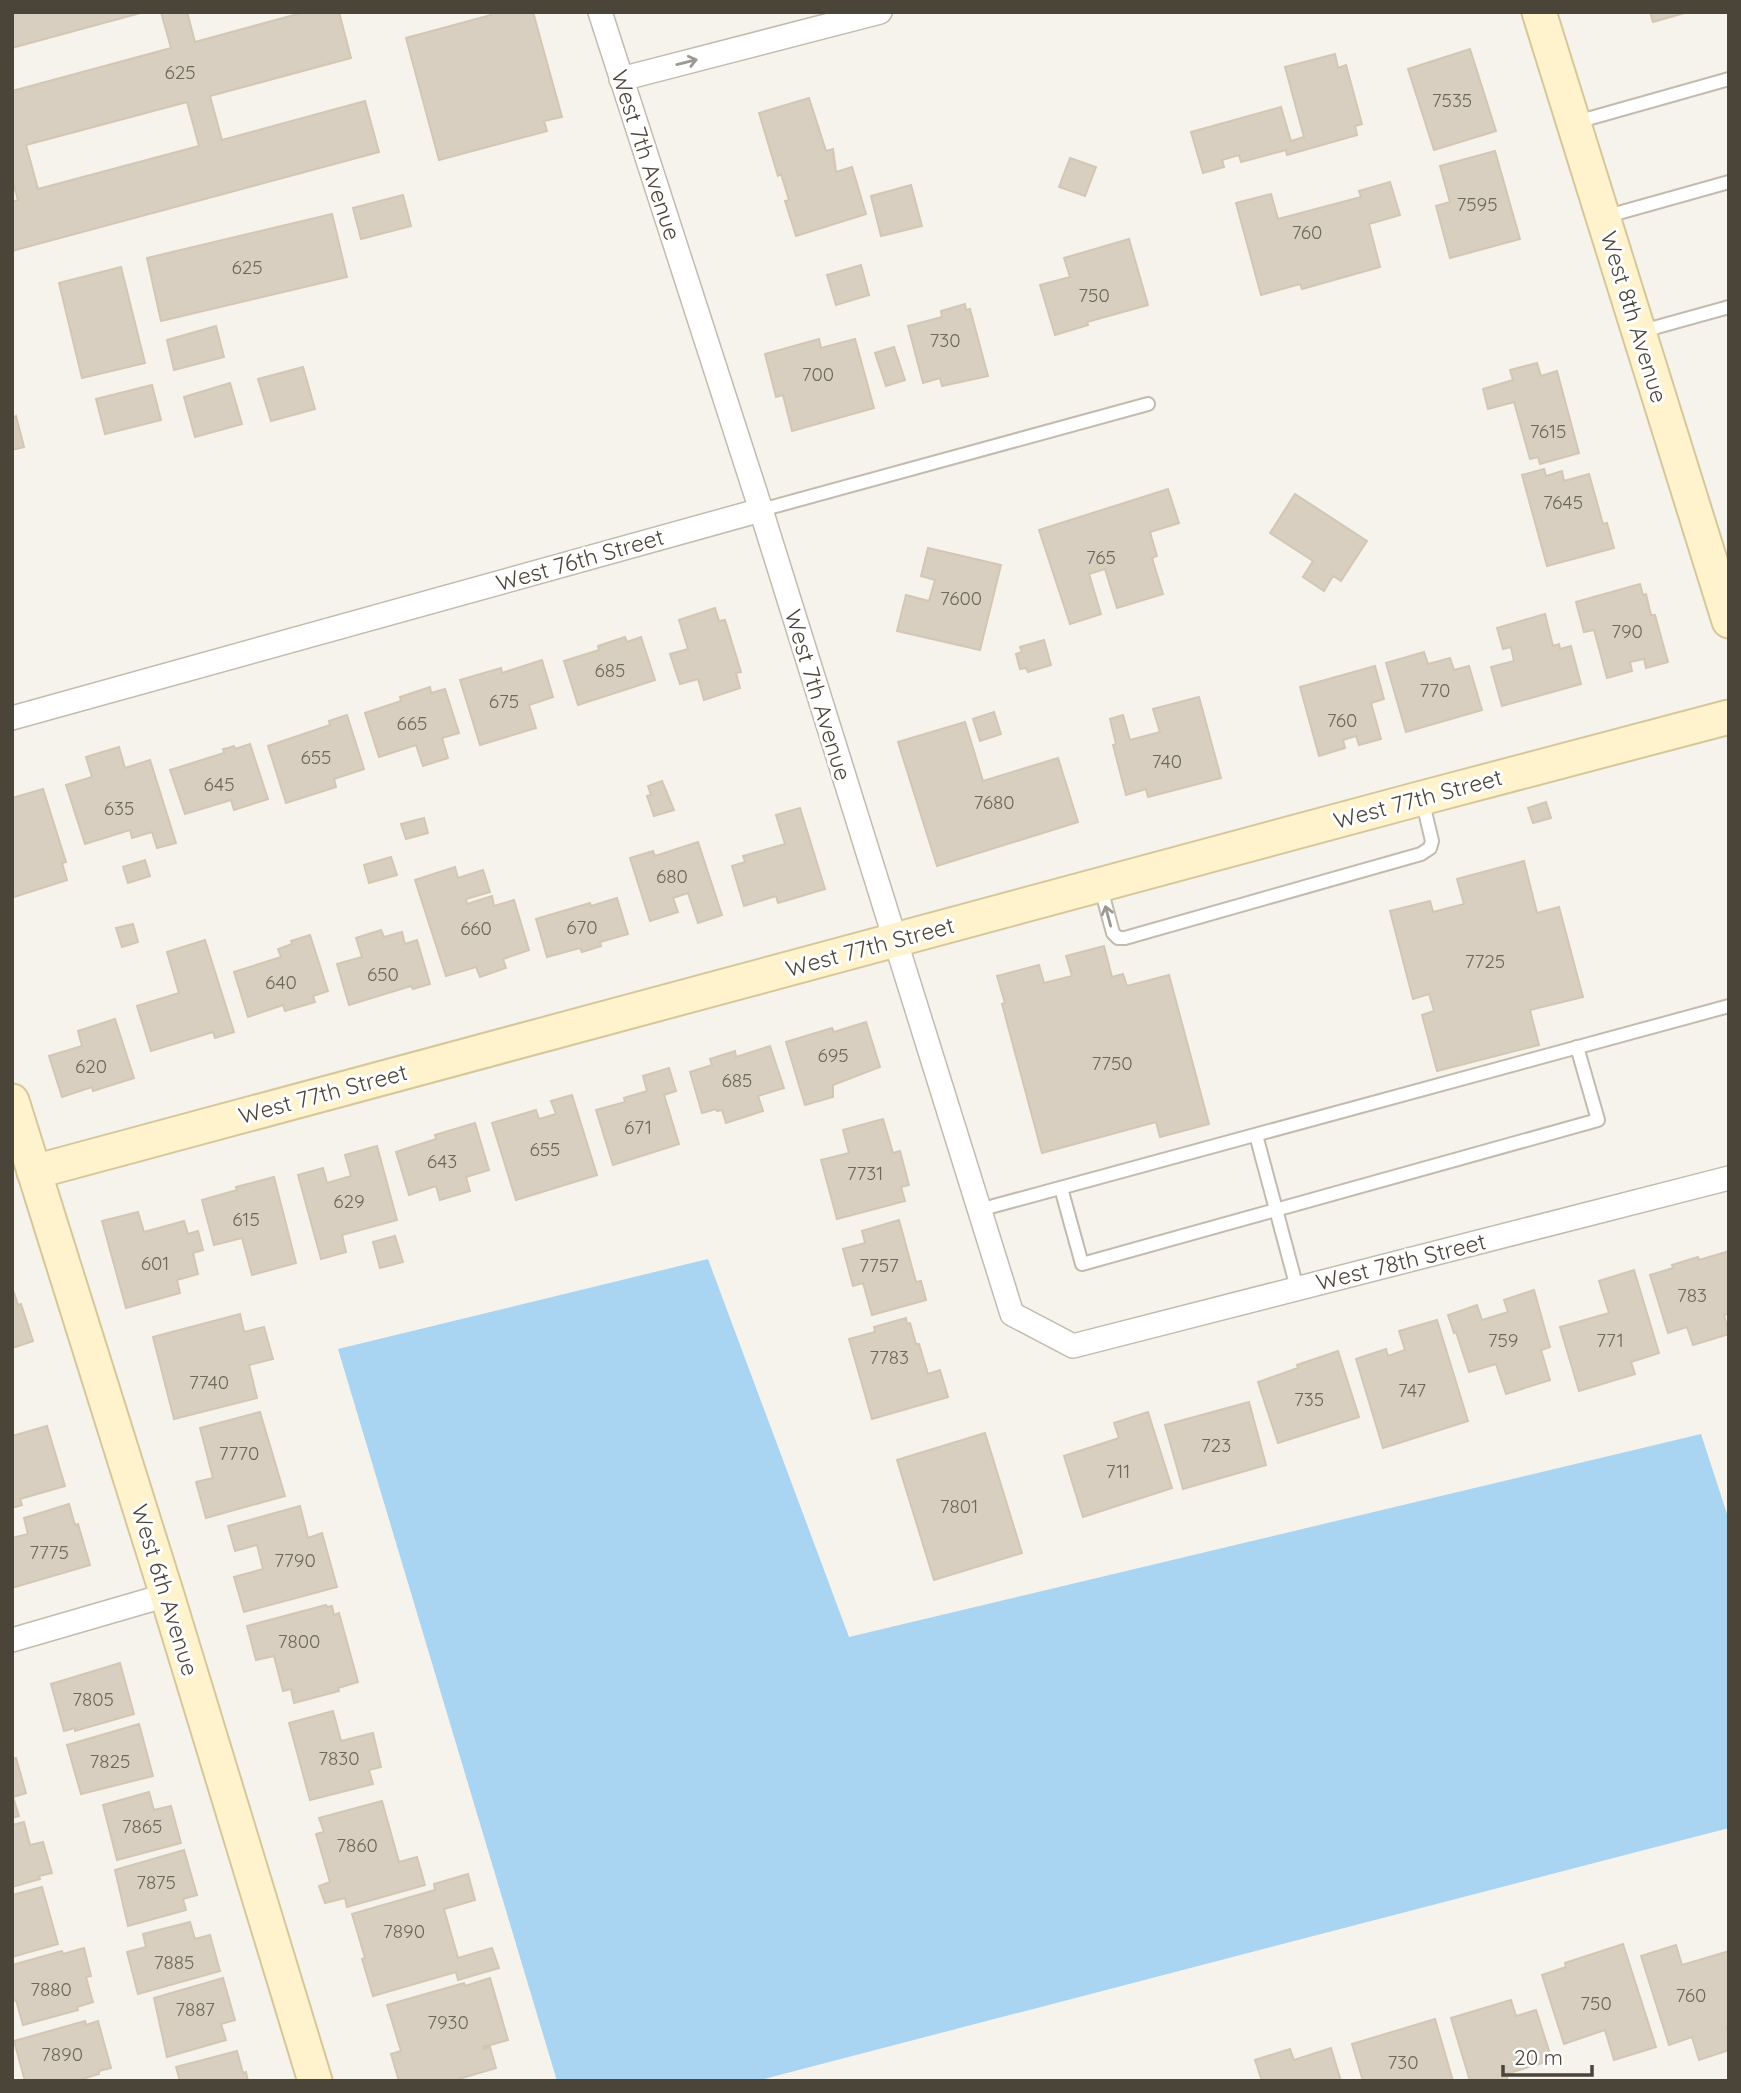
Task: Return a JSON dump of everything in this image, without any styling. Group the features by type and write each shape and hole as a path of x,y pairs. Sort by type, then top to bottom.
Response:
{"street":[{"name":"West 7th Avenue","path":"600,12 761,510 1012,1314 1073,1346"},
{"path":"621,79 880,12"},
{"name":"West 8th Avenue","path":"1539,12 1729,621"},
{"name":"West 76th Street","path":"12,718 761,510"},
{"name":"West 77th Street","path":"23,1175 1729,717"},
{"name":"West 6th Avenue","path":"12,1101 23,1175 167,1595 315,2081"},
{"name":"West 78th Street","path":"1073,1346 1729,1178"},
{"path":"12,1640 167,1595"}],"lane":[{"path":"1573,123 1729,79"},
{"path":"1603,218 1729,182"},
{"path":"1638,332 1729,307"},
{"name":"West 76th Street","path":"761,510 1148,404"},
{"path":"1100,885 1113,933 1118,938 1125,938 1421,854 1430,848 1432,841 1422,798"},
{"path":"979,1210 1729,1006"},
{"path":"1060,1188 1082,1265 1598,1120 1577,1047"},
{"path":"1256,1135 1297,1289"}],"water":[{"path":"708,1259 849,1637 1701,1434 1729,1520 1729,1828 756,2081 557,2081 338,1349"}],"building":[{"path":"12,12 144,12 12,48"},
{"path":"161,12 187,12 195,42 305,12 339,12 351,58 210,96 222,140 365,101 379,152 12,251 12,202 18,200 12,179 12,91 171,48","holes":["187,102 199,146 38,189 26,145"]},
{"path":"491,12 533,12 562,117 544,121 547,131 439,160 406,38 491,15"},
{"path":"1650,12 1688,12 1653,22"},
{"path":"1470,49 1496,131 1434,150 1408,69"},
{"path":"1335,54 1338,68 1346,65 1362,124 1355,126 1357,135 1287,155 1286,150 1241,162 1239,155 1222,160 1224,167 1203,173 1191,132 1281,107 1291,141 1304,137 1285,67"},
{"path":"809,98 826,151 833,149 836,172 852,167 866,214 796,236 785,201 789,200 781,174 778,176 759,113"},
{"path":"1495,151 1520,239 1450,258 1436,206 1450,202 1440,166"},
{"path":"1070,158 1096,167 1085,196 1059,187"},
{"path":"1390,182 1400,215 1369,224 1380,267 1302,289 1300,284 1261,295 1236,203 1271,194 1278,219 1361,197 1359,191"},
{"path":"911,185 922,226 881,236 871,196"},
{"path":"403,195 411,226 361,239 353,208"},
{"path":"332,214 347,277 161,321 147,258"},
{"path":"1129,239 1148,305 1087,322 1088,325 1055,335 1040,285 1070,277 1064,258"},
{"path":"861,265 869,295 836,305 827,275"},
{"path":"121,267 145,363 82,378 59,283"},
{"path":"965,304 966,310 970,309 988,376 942,386 940,378 923,383 908,326 942,317 941,311"},
{"path":"216,326 224,357 174,370 167,340"},
{"path":"819,339 821,348 855,339 874,408 792,431 783,395 776,397 765,354"},
{"path":"894,347 905,380 886,386 875,353"},
{"path":"1537,363 1541,376 1557,371 1579,453 1540,464 1538,457 1530,459 1514,402 1488,409 1483,389 1513,380 1510,370"},
{"path":"303,367 315,409 271,421 258,379"},
{"path":"230,383 242,424 195,437 184,397"},
{"path":"152,385 161,420 105,434 96,399"},
{"path":"16,416 24,447 12,450 12,418"},
{"path":"1544,469 1546,476 1562,471 1564,481 1589,474 1603,524 1607,523 1614,548 1547,566 1522,475"},
{"path":"1168,489 1179,523 1150,532 1157,556 1152,558 1163,594 1117,608 1105,569 1089,574 1101,614 1070,624 1039,530"},
{"path":"1295,494 1367,541 1341,581 1333,576 1324,591 1303,577 1313,561 1270,533"},
{"path":"928,548 1001,565 980,650 897,631 906,595 929,601 935,580 921,576"},
{"path":"1640,584 1643,595 1646,594 1651,615 1655,615 1668,662 1646,668 1644,659 1630,662 1632,671 1607,678 1594,630 1584,632 1576,602"},
{"path":"715,608 719,621 725,620 741,672 736,673 740,688 704,700 698,679 680,684 670,654 688,649 679,620"},
{"path":"1545,614 1553,646 1559,644 1560,649 1571,646 1581,684 1502,706 1491,667 1514,661 1511,647 1503,649 1497,628"},
{"path":"625,637 627,642 641,637 655,680 578,705 564,661 599,650 598,646"},
{"path":"1044,640 1051,665 1028,672 1026,668 1020,669 1016,654 1022,652 1020,647"},
{"path":"1424,652 1428,664 1450,658 1454,670 1469,666 1482,710 1406,732 1386,663"},
{"path":"542,660 553,697 529,705 536,728 480,745 460,680 501,668 502,673"},
{"path":"1375,666 1384,699 1371,703 1381,739 1359,745 1356,736 1343,740 1345,748 1319,756 1300,687"},
{"path":"430,687 431,693 445,689 459,733 442,738 448,758 423,766 416,745 379,757 365,713 401,701 400,697"},
{"path":"1199,697 1221,778 1148,797 1146,789 1126,795 1113,745 1116,744 1110,719 1123,715 1130,740 1160,732 1153,709"},
{"path":"994,712 1001,734 980,741 973,719"},
{"path":"347,715 364,769 334,779 336,787 286,803 268,746 330,725 329,721"},
{"path":"965,722 983,781 1058,758 1078,822 937,866 898,742"},
{"path":"250,744 268,799 234,810 231,800 185,814 170,770 224,753 223,749 234,746 235,749"},
{"path":"119,747 125,768 150,760 176,843 157,848 152,832 132,838 130,830 85,844 66,785 92,777 86,757"},
{"path":"662,781 674,810 654,816 647,796 651,795 648,786"},
{"path":"43,789 66,862 62,863 67,880 14,897 12,798"},
{"path":"1546,802 1551,818 1533,823 1528,808"},
{"path":"800,808 825,889 778,903 776,896 744,906 732,866 745,862 743,856 785,844 776,815"},
{"path":"424,818 428,833 406,839 401,824"},
{"path":"698,842 722,915 698,923 688,893 673,898 678,912 650,921 630,858 653,851 655,856"},
{"path":"391,857 397,875 369,883 364,865"},
{"path":"145,860 150,876 128,883 123,867"},
{"path":"1524,861 1537,913 1559,907 1583,997 1530,1010 1539,1045 1437,1071 1422,1015 1434,1011 1429,994 1413,999 1390,911 1430,901 1433,912 1464,904 1457,879"},
{"path":"455,867 458,878 483,870 490,892 466,899 467,904 492,896 494,906 514,900 529,950 503,959 506,968 480,977 476,967 446,976 415,880"},
{"path":"617,898 628,934 600,942 601,946 582,952 580,948 547,957 536,919"},
{"path":"133,924 138,942 122,947 116,928"},
{"path":"381,930 384,937 402,932 405,944 417,940 430,984 413,989 411,986 349,1005 337,964 362,957 356,938"},
{"path":"310,935 328,991 313,996 315,1002 285,1011 283,1005 248,1017 234,972 281,957 278,949 292,944 291,941"},
{"path":"205,940 234,1032 215,1038 213,1032 151,1051 137,1006 179,993 167,952"},
{"path":"1104,946 1112,977 1123,974 1127,986 1169,975 1209,1124 1160,1137 1156,1122 1042,1153 997,976 1039,965 1044,983 1072,976 1066,956"},
{"path":"115,1019 134,1078 93,1091 92,1087 62,1097 49,1056 82,1046 78,1031"},
{"path":"866,1022 880,1067 833,1085 833,1097 805,1105 786,1042 832,1028 834,1032"},
{"path":"770,1046 784,1088 758,1096 763,1111 726,1123 722,1110 702,1113 690,1072 712,1065 710,1059 735,1051 736,1057"},
{"path":"669,1068 676,1091 664,1095 679,1144 613,1165 596,1110 625,1102 624,1098 647,1091 643,1076"},
{"path":"572,1095 597,1175 516,1200 492,1123 536,1110 539,1119 556,1114 551,1101"},
{"path":"883,1119 893,1153 900,1151 909,1185 901,1187 905,1201 837,1219 821,1160 849,1153 843,1130"},
{"path":"475,1123 489,1170 466,1177 470,1191 440,1200 436,1186 409,1195 396,1152 436,1139 435,1135"},
{"path":"377,1146 397,1220 342,1235 346,1252 321,1259 298,1175 323,1168 327,1183 351,1176 345,1155"},
{"path":"274,1177 296,1263 252,1275 242,1238 214,1245 202,1200"},
{"path":"138,1212 144,1232 184,1221 188,1234 198,1231 203,1250 193,1253 198,1274 177,1280 180,1293 126,1308 102,1221"},
{"path":"899,1220 916,1282 921,1281 926,1300 872,1315 863,1283 853,1286 843,1249 865,1243 862,1231"},
{"path":"395,1236 403,1262 380,1268 373,1242"},
{"path":"1729,1251 1729,1314 1724,1315 1729,1334 1693,1345 1687,1327 1668,1333 1650,1275 1698,1257 1699,1260"},
{"path":"1634,1270 1659,1353 1631,1362 1635,1374 1579,1391 1560,1327 1609,1313 1599,1281"},
{"path":"12,1287 18,1305 21,1304 33,1341 12,1348"},
{"path":"1534,1290 1550,1347 1541,1350 1550,1380 1506,1394 1496,1364 1469,1372 1448,1315 1477,1305 1482,1320 1508,1312 1504,1300"},
{"path":"240,1314 244,1332 264,1327 273,1359 249,1365 257,1398 174,1419 153,1337"},
{"path":"906,1318 916,1344 919,1344 928,1374 940,1370 948,1397 872,1419 849,1339 875,1332 874,1327"},
{"path":"1437,1320 1468,1421 1383,1448 1356,1359 1386,1349 1388,1356 1405,1350 1399,1331"},
{"path":"1338,1351 1359,1417 1278,1443 1258,1382"},
{"path":"1249,1402 1266,1465 1183,1489 1165,1425"},
{"path":"260,1412 285,1496 206,1518 196,1482 213,1478 200,1428"},
{"path":"1148,1412 1172,1488 1083,1517 1064,1456 1119,1438 1114,1423"},
{"path":"47,1426 65,1486 20,1499 22,1505 12,1508 12,1436"},
{"path":"985,1433 1022,1553 934,1580 897,1460"},
{"path":"69,1504 90,1565 12,1588 12,1538 28,1534 24,1518"},
{"path":"300,1506 308,1538 322,1533 337,1587 244,1612 234,1577 263,1569 257,1545 235,1551 228,1526"},
{"path":"326,1605 332,1606 334,1615 339,1613 358,1682 338,1688 339,1691 294,1703 291,1689 283,1691 274,1656 256,1660 247,1626"},
{"path":"120,1663 134,1714 75,1731 75,1728 64,1731 51,1684"},
{"path":"333,1711 341,1741 373,1733 381,1767 369,1770 373,1784 310,1800 289,1723"},
{"path":"139,1724 153,1776 81,1794 67,1745"},
{"path":"16,1758 26,1793 13,1797 19,1816 12,1818 12,1759"},
{"path":"149,1792 154,1810 171,1806 181,1843 117,1860 103,1805"},
{"path":"382,1801 399,1862 417,1857 425,1885 347,1907 345,1898 325,1903 319,1886 330,1882 316,1834 324,1832 319,1818"},
{"path":"24,1822 30,1845 43,1842 52,1873 12,1887 12,1825"},
{"path":"184,1850 197,1895 183,1899 186,1910 128,1926 115,1870"},
{"path":"468,1874 475,1900 444,1909 458,1958 492,1948 499,1968 458,1980 456,1972 373,1996 352,1914 435,1890 434,1884"},
{"path":"42,1887 58,1944 12,1957 12,1895"},
{"path":"190,1922 195,1939 210,1935 220,1971 138,1994 127,1952 146,1947 143,1934"},
{"path":"1623,1944 1656,2047 1614,2060 1605,2030 1564,2044 1542,1975 1566,1967 1565,1963"},
{"path":"1676,1945 1682,1965 1729,1951 1729,2026 1726,2027 1729,2050 1699,2060 1692,2037 1669,2045 1641,1956"},
{"path":"84,1948 91,1976 86,1977 93,2002 77,2007 78,2010 23,2025 16,2000 12,2001 12,1965 62,1951 63,1954"},
{"path":"223,1978 235,2020 221,2024 226,2040 167,2057 154,1998"},
{"path":"490,1978 508,2040 483,2047 490,2047 496,2068 452,2081 399,2081 391,2054 401,2051 387,2005"},
{"path":"1511,2000 1516,2016 1536,2010 1552,2060 1506,2074 1508,2081 1470,2081 1451,2018"},
{"path":"1435,2019 1453,2081 1363,2081 1352,2044"},
{"path":"85,2021 86,2025 98,2021 111,2068 75,2081 25,2081 14,2041"},
{"path":"1331,2048 1341,2081 1262,2081 1255,2060 1290,2049 1294,2060"},
{"path":"237,2051 248,2081 180,2081 176,2067"}]}
